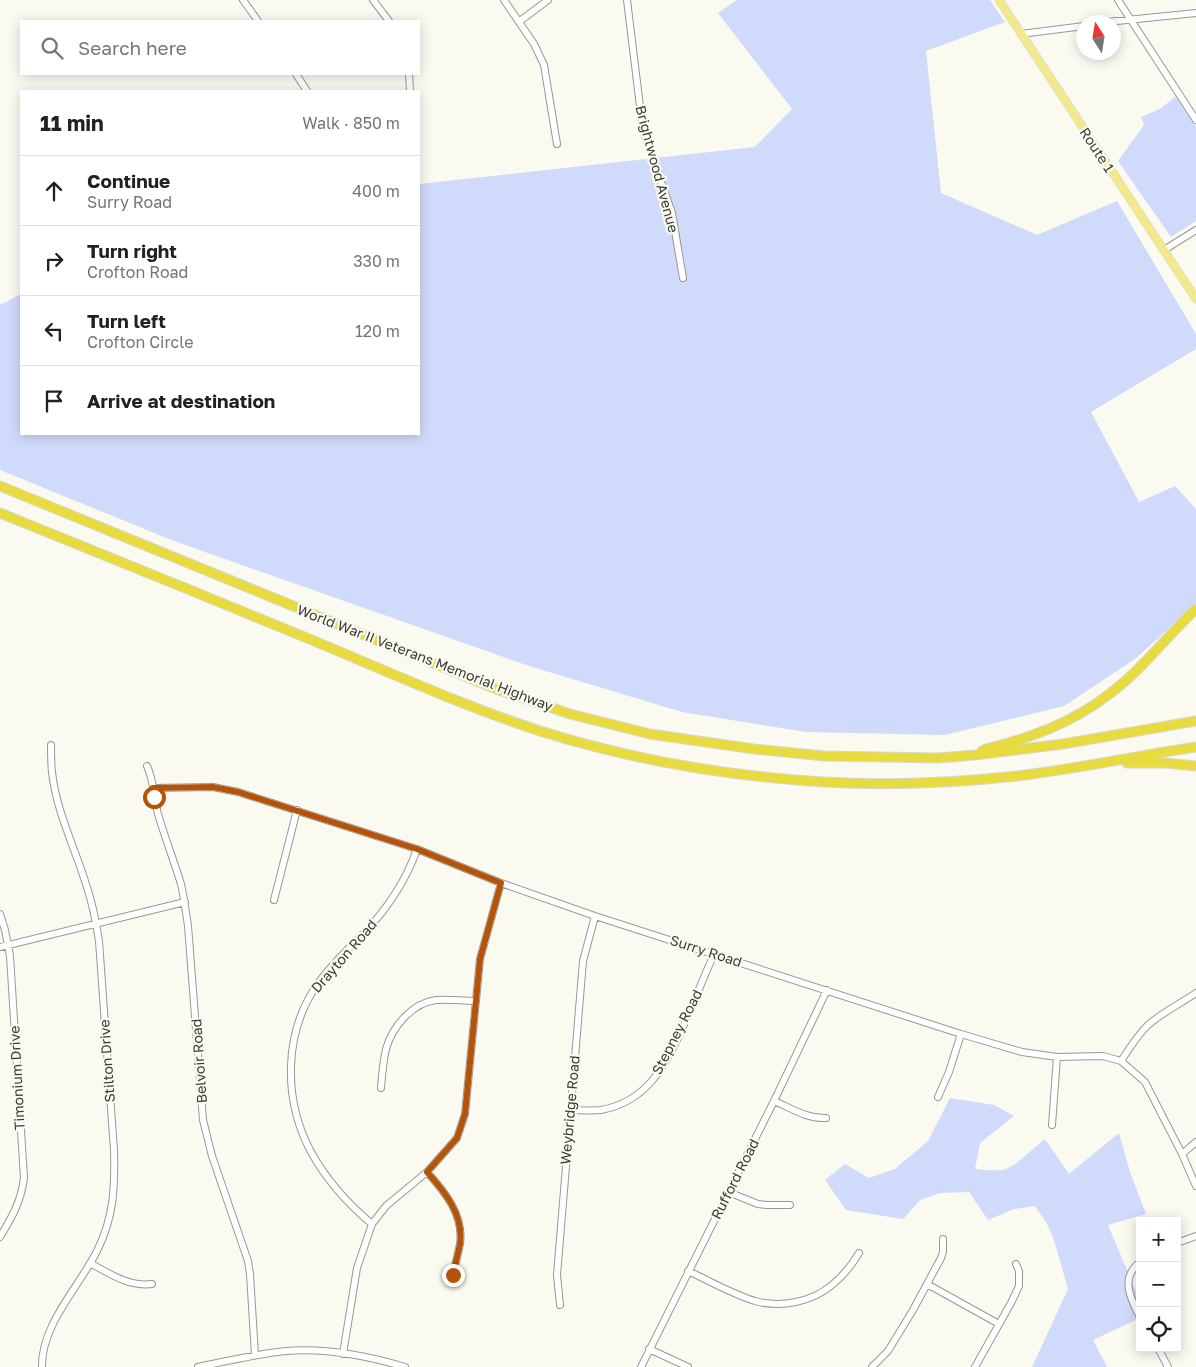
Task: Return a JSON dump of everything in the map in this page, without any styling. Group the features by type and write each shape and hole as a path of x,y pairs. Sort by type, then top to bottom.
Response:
{"highway":[{"name":"World War II Veterans Memorial Highway","path":"0,486 514,696 570,714 650,734 778,752 824,756 938,758 1063,744 1196,721"},
{"name":"World War II Veterans Memorial Highway","path":"0,513 454,699 538,730 609,750 666,763 741,775 839,783 896,784 982,779 1026,774 1196,747"},
{"path":"975,755 986,749 1049,730 1090,708 1126,680 1196,609"},
{"path":"1102,763 1166,763 1196,766"}],"main road":[{"name":"Route 1","path":"999,0 1196,299"}],"street":[{"path":"243,0 257,20"},
{"path":"374,0 388,20"},
{"path":"504,0 520,21 544,65 556,144"},
{"path":"520,21 548,0"},
{"name":"Brightwood Avenue","path":"627,0 642,123 668,197 683,278"},
{"path":"1118,0 1196,120"},
{"path":"1121,20 1196,13"},
{"path":"1021,34 1076,27"},
{"path":"297,75 306,90"},
{"path":"409,75 410,90"},
{"path":"1164,250 1196,230"},
{"name":"Stilton Drive","path":"42,1367 43,1350 51,1328 90,1263 102,1239 113,1203 115,1179 99,941 85,882 61,814 52,772 51,745"},
{"name":"Belvoir Road","path":"146,766 152,781 158,815 185,902 203,1120 212,1156 248,1260 255,1355"},
{"name":"Surry Road","path":"153,788 213,787 238,792 417,849 501,883 595,916 961,1034 1022,1052 1057,1057 1103,1056 1122,1061"},
{"path":"274,900 297,810"},
{"name":"Drayton Road","path":"372,1224 360,1214 335,1186 318,1163 308,1144 300,1124 291,1088 292,1048 299,1019 311,993 334,963 373,923 409,870 417,849"},
{"path":"343,1354 357,1268 372,1224 386,1206 427,1172 457,1138 465,1114 480,959 501,883"},
{"path":"0,947 185,902"},
{"name":"Timonium Drive","path":"0,914 8,945 13,997 24,1178 17,1207 0,1237"},
{"name":"Weybridge Road","path":"560,1305 557,1275 582,961 595,916"},
{"name":"Stepney Road","path":"570,1110 590,1111 611,1107 630,1099 648,1085 662,1069 679,1036 714,954"},
{"name":"Rufford Road","path":"641,1367 774,1101 827,990"},
{"path":"1196,993 1147,1026 1140,1033 1122,1061 1145,1082 1182,1154 1196,1186"},
{"path":"381,1088 386,1047 404,1017 420,1005 435,1000 475,1001"},
{"path":"938,1097 949,1072 961,1034"},
{"path":"1052,1125 1057,1057"},
{"path":"774,1101 811,1117 826,1118"},
{"path":"1182,1154 1196,1142"},
{"path":"427,1172 451,1203 459,1222 460,1243 453,1275"},
{"path":"728,1192 767,1206 790,1205"},
{"path":"1181,1242 1196,1236"},
{"path":"872,1367 888,1351 927,1284 943,1252 943,1239"},
{"path":"688,1271 756,1301 788,1304 809,1298 832,1286 851,1266 859,1252"},
{"path":"90,1263 130,1283 152,1284"},
{"path":"975,1367 1019,1286 1019,1271 1016,1264"},
{"path":"1136,1266 1130,1275 1128,1287 1136,1308"},
{"path":"927,1284 999,1324"},
{"path":"649,1349 688,1367"},
{"path":"198,1367 255,1355 300,1350 369,1358 404,1367"},
{"path":"1160,1352 1168,1367"}],"shaded area":[{"path":"737,0 990,0 1005,22 926,51 941,193 1037,235 1117,201 1196,334 1196,349 1091,412 1139,502 1175,486 1196,509 1196,604 1135,659 1064,706 945,735 806,732 682,712 526,665 174,541 0,470 0,305 20,295 20,435 420,435 420,184 755,147 792,109 718,13"},
{"path":"1176,96 1196,127 1196,221 1171,237 1118,161 1144,125 1141,117 1160,109"},
{"path":"950,1098 994,1105 1014,1116 980,1143 975,1169 1003,1170 1008,1168 1045,1139 1069,1174 1119,1133 1130,1172 1146,1214 1108,1225 1136,1292 1136,1320 1093,1340 1107,1367 1032,1367 1068,1289 1054,1240 1046,1222 1035,1206 1014,1209 988,1220 969,1192 940,1193 920,1200 903,1219 846,1210 825,1180 845,1164 869,1178 895,1169 928,1141"}],"route":[{"path":"154,797 153,788 213,787 238,792 417,849 501,883 480,959 465,1114 457,1138 427,1172 445,1193 459,1222 460,1243 453,1275"}]}
